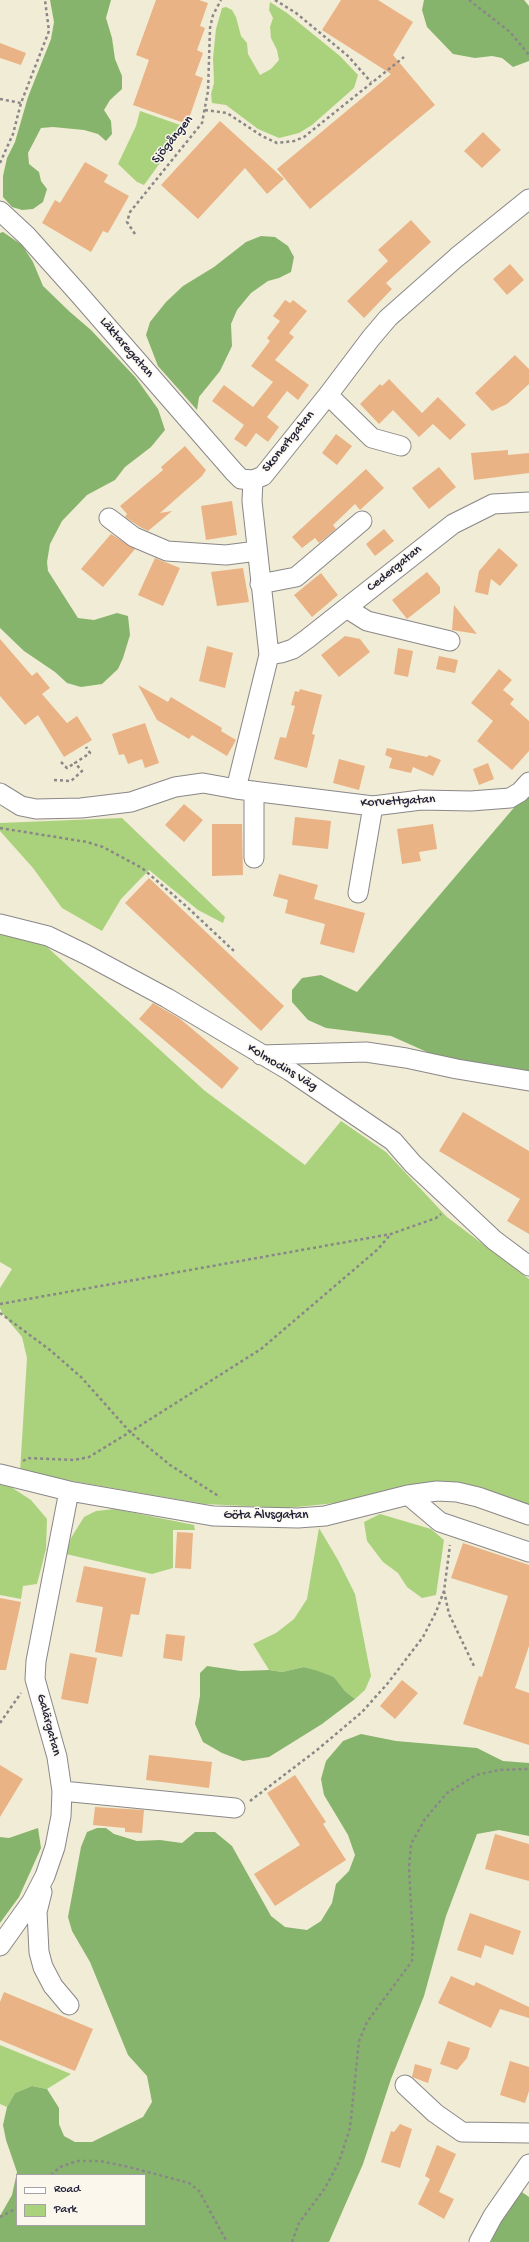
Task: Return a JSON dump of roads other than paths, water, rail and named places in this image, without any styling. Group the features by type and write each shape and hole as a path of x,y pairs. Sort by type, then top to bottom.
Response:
{"street":[{"name":"Skonertgatan","path":"254,858 245,790 269,655 252,501 253,480 263,476 328,395 371,338 403,303 529,199"},
{"name":"Läktaregatan","path":"0,211 27,236 234,472 241,479 253,480"},
{"path":"328,395 372,438 401,446"},
{"name":"Cedergatan","path":"269,655 293,649 348,609 439,534 465,517 493,504 529,502"},
{"path":"109,518 134,537 168,551 226,555 257,551"},
{"path":"260,584 296,577 362,521"},
{"path":"348,609 367,621 450,640"},
{"name":"Korvettgatan","path":"0,793 21,806 61,808 131,802 190,784 203,783 245,790 373,806 421,800 471,801 510,798 520,792 529,782"},
{"path":"358,893 373,806"},
{"name":"Kolmodins Väg","path":"0,924 48,936 86,954 167,998 290,1071 393,1141 412,1164 494,1240 529,1266"},
{"path":"261,1055 366,1052 529,1081"},
{"name":"Göta Älvsgatan","path":"2,1475 69,1492 213,1516 298,1518 349,1511 408,1495 437,1491 457,1492 478,1497 529,1515"},
{"name":"Galärgatan","path":"0,1946 32,1901 45,1876 55,1847 61,1816 62,1791 57,1757 36,1679 36,1661 69,1492"},
{"path":"408,1495 440,1522 529,1552"},
{"path":"62,1791 235,1808"},
{"path":"45,1876 37,1912 39,1952 43,1968 53,1986 69,2006"},
{"path":"404,2085 446,2122 462,2132 529,2133"},
{"path":"479,2242 493,2216 529,2164"}]}
